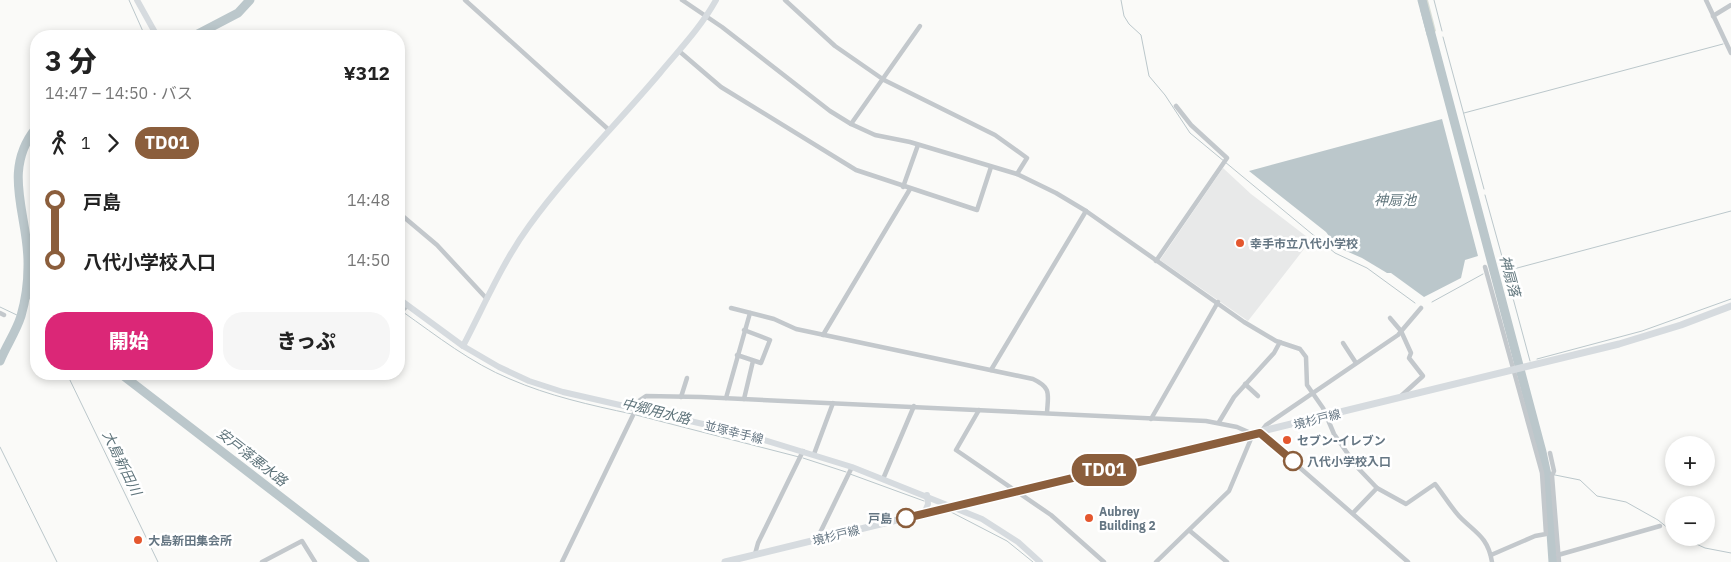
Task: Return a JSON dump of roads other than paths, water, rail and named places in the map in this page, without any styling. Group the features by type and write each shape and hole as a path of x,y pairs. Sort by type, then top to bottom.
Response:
{"main road":[{"path":"138,0 154,30"},
{"path":"463,346 506,263 529,226 609,130 679,51 706,17 716,0"},
{"name":"境杉戸線","path":"725,562 1514,371 1619,344 1681,325 1731,306"},
{"name":"並塚幸手線","path":"405,312 499,367 529,381 563,392 738,432 803,450 927,495 982,519 1005,532 1040,562"},
{"path":"924,514 928,504 927,495"}],"street":[{"path":"465,0 609,130"},
{"path":"682,0 851,124 875,135 918,145 1017,174 1086,211 1244,322 1280,342 1294,346 1304,354 1307,368 1306,381 1334,434 1357,467 1377,488 1406,504 1435,484 1459,516 1478,532 1491,555 1492,562"},
{"path":"785,0 835,46 884,80 995,135 1027,158 1017,174"},
{"path":"1706,0 1731,53"},
{"path":"1713,16 1731,5"},
{"path":"851,124 884,80 920,26"},
{"path":"679,51 720,87 856,170 977,210 991,167"},
{"path":"1156,261 1227,158 1191,125 1176,106"},
{"path":"903,186 918,145"},
{"path":"823,334 910,189"},
{"path":"991,370 1086,211"},
{"path":"405,218 437,245 488,300"},
{"path":"1484,267 1543,481 1546,534 1535,536 1491,555"},
{"path":"1151,419 1218,302"},
{"path":"731,308 774,319 796,329 1033,378 1044,384 1048,390 1047,413"},
{"path":"1156,562 1229,492 1256,433 1401,332 1421,308"},
{"path":"726,398 736,355 750,314"},
{"path":"1390,318 1401,332 1411,353 1409,358 1422,376 1398,399"},
{"path":"736,355 761,363 770,340 744,330"},
{"path":"1405,343 1411,338"},
{"path":"1219,422 1234,397 1274,353 1280,342"},
{"path":"1342,343 1356,363"},
{"path":"744,399 754,361"},
{"path":"681,397 688,378"},
{"path":"1245,384 1258,396"},
{"path":"562,562 640,400 646,396 914,406 1219,422 1256,433 1353,513 1408,562"},
{"path":"814,454 833,403"},
{"path":"884,479 914,406"},
{"path":"979,410 956,450 1051,515 1104,562"},
{"path":"755,554 758,543 803,450"},
{"path":"1550,453 1554,471 1552,481 1559,562"},
{"path":"817,540 852,467"},
{"path":"1543,481 1552,481"},
{"path":"1353,513 1377,488"},
{"path":"1558,555 1660,526"},
{"path":"1190,531 1227,562"},
{"path":"262,562 302,541 315,562"}],"water":[{"path":"1420,0 1424,0 1431,35 1427,36 1420,9"},
{"name":"神扇池","path":"1442,119 1478,256 1465,260 1461,278 1424,297 1391,273 1387,273 1362,258 1337,247 1326,232 1249,171"}],"waterway":[{"name":"中郷用水路","path":"129,0 142,30"},
{"path":"205,30 238,13 250,0"},
{"path":"1121,0 1124,16 1129,24 1141,35 1149,76 1165,95 1190,133 1335,253 1367,268 1415,303"},
{"name":"神扇落","path":"1422,0 1542,452 1547,475 1553,562"},
{"path":"1434,0 1442,31"},
{"path":"1443,37 1484,189"},
{"path":"1464,113 1723,44"},
{"path":"0,361 19,322 26,292 28,273 27,249 18,178 20,161 25,145 30,137"},
{"path":"1485,195 1506,271 1731,211"},
{"name":"神扇落","path":"1490,270 1494,269"},
{"path":"1432,302 1483,274"},
{"path":"1507,276 1530,361"},
{"name":"大島新田川","path":"25,289 30,299"},
{"path":"1537,359 1642,331 1731,299"},
{"path":"0,307 21,317"},
{"name":"中郷用水路","path":"405,313 442,340 496,373 555,395 632,414"},
{"name":"大島新田川","path":"70,380 158,562"},
{"name":"安戸落悪水路","path":"129,380 365,562"},
{"name":"中郷用水路","path":"636,415 799,457"},
{"path":"0,447 57,562"},
{"name":"中郷用水路","path":"803,458 846,472"},
{"name":"中郷用水路","path":"850,474 924,501"},
{"path":"1555,475 1580,480 1597,496 1626,502 1665,526"},
{"name":"中郷用水路","path":"951,512 1007,541 1033,562"},
{"path":"1701,546 1731,553"}],"place":[{"name":"幸手市立八代小学校","path":"1240,243"},
{"name":"セブン-イレブン","path":"1287,440"},
{"name":"八代小学校入口","path":"1293,461"},
{"name":"戸島","path":"906,518"},
{"name":"Aubrey Building 2","path":"1089,518"},
{"name":"大島新田集会所","path":"138,540"}]}
